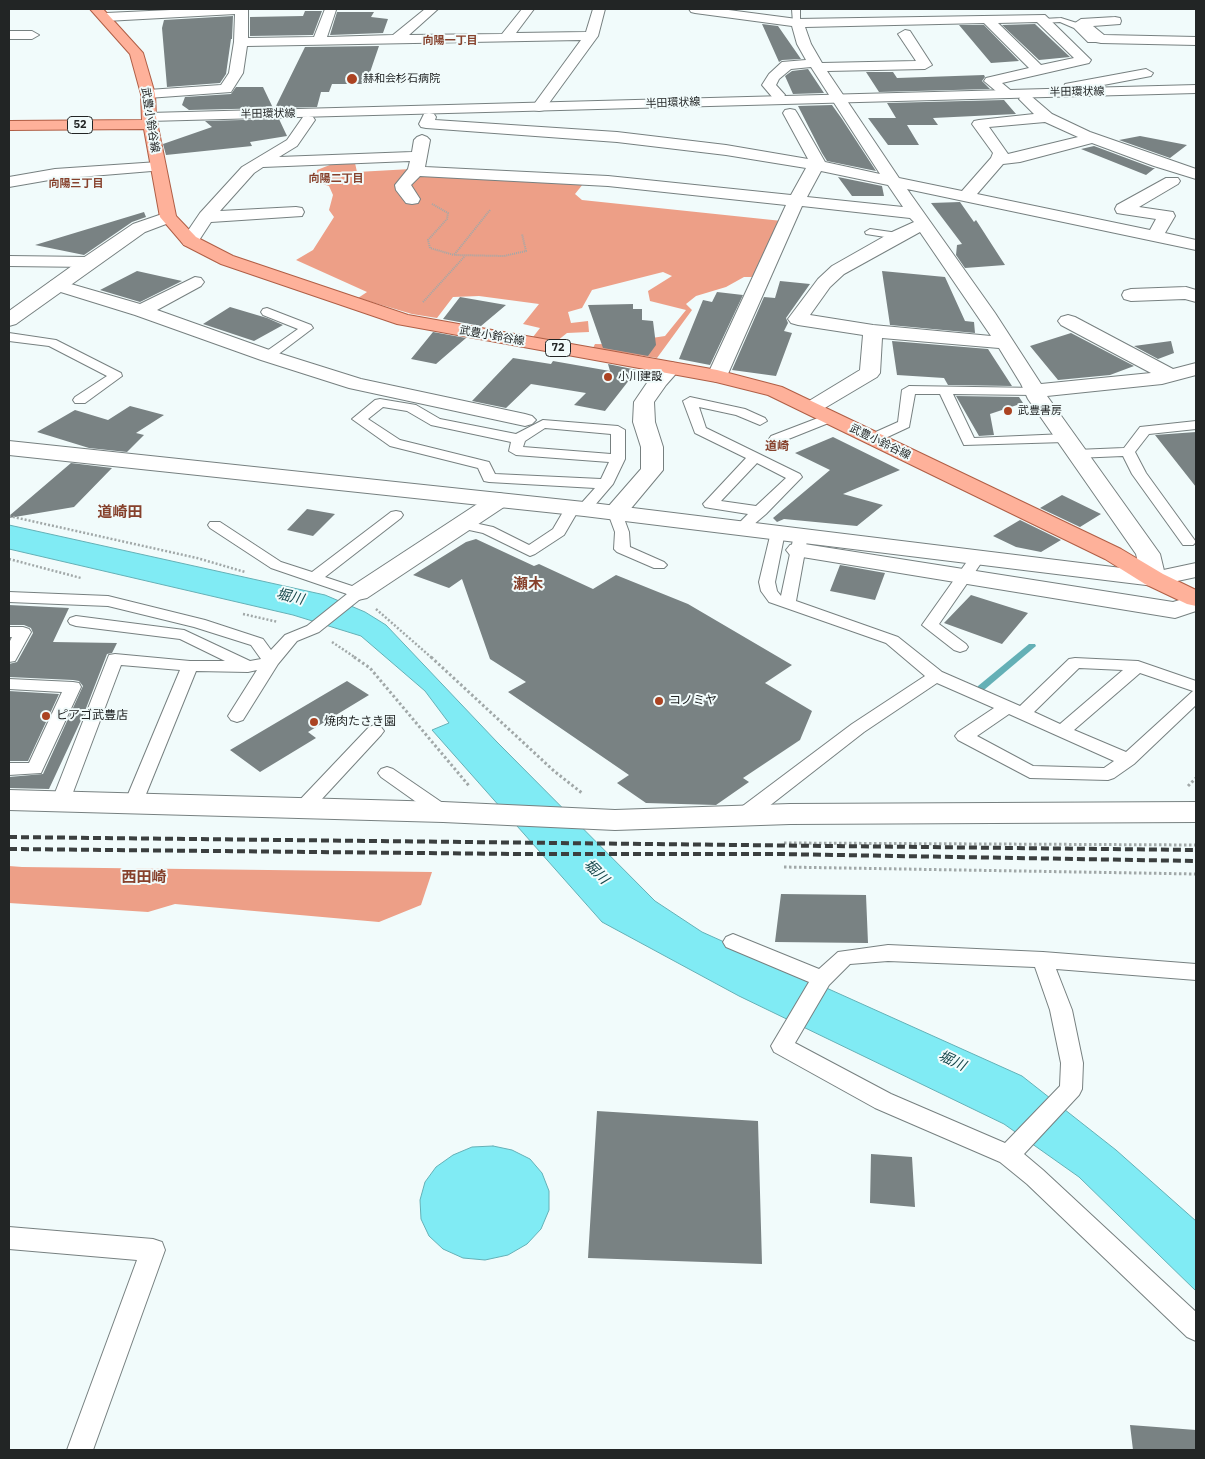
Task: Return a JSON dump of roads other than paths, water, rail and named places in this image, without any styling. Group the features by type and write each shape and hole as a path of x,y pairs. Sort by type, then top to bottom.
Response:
{"main road":[{"name":"武豊小鈴谷線","path":"101,13 136,53 148,94 150,120 168,217 190,241 227,260 404,320 744,381 775,392 1112,554 1196,601"},
{"name":"52","path":"9,118 150,120"},
{"name":"52","path":"9,126 150,120"}],"street":[{"path":"101,13 124,15 242,9 241,42 236,74 226,89 148,94"},
{"path":"397,38 432,9"},
{"path":"506,37 528,9"},
{"path":"539,106 591,36 599,9"},
{"path":"695,9 799,30 905,34 953,33"},
{"path":"319,40 330,10"},
{"path":"799,30 987,19 1040,18 1084,60 992,80 1008,94"},
{"path":"987,19 1038,70"},
{"path":"1115,21 1081,23 1101,39 1196,41"},
{"path":"799,30 816,65 892,181 986,313 1070,446 1148,554 1154,579"},
{"path":"778,95 768,85 787,65 925,65 905,34"},
{"path":"9,35 32,35"},
{"path":"241,42 591,36"},
{"path":"1069,92 1070,87 1146,73"},
{"name":"半田環状線","path":"150,120 427,120 1008,94 1196,89"},
{"name":"半田環状線","path":"150,120 539,106 1026,99 1196,94"},
{"path":"1026,99 1047,117 1094,138 1160,163 1196,174"},
{"path":"718,376 797,200 818,163 790,113"},
{"path":"966,197 1002,153 979,124 1047,117"},
{"path":"190,241 206,218 248,170 292,142 308,120"},
{"path":"412,198 404,190 403,185 418,163 427,120 617,137 726,150 816,165 1196,245"},
{"path":"998,160 1020,157 1094,138"},
{"path":"259,162 418,163 797,200 918,219"},
{"path":"9,182 55,174 158,167"},
{"path":"1154,237 1167,216 1123,209 1172,181"},
{"path":"206,218 296,212"},
{"path":"9,320 139,228 168,217"},
{"path":"918,219 898,236 838,270 824,283 798,319 873,331 1005,343"},
{"path":"9,261 89,262"},
{"path":"142,311 195,282"},
{"path":"57,285 142,311 268,356 356,384 525,420"},
{"path":"1132,295 1186,293 1196,296"},
{"path":"1068,321 1170,375"},
{"path":"811,408 870,373 873,331"},
{"path":"615,513 652,470 652,447 644,422 644,402 658,381 671,368"},
{"path":"1034,391 1162,378 1196,369"},
{"path":"9,448 578,508 778,532 799,542 965,578 1175,610 1196,601"},
{"path":"358,593 465,525 499,500"},
{"path":"799,542 978,556 1154,579 1196,570"},
{"path":"9,800 301,810 443,812 615,820 790,814 1196,812"}],"lane":[{"path":"796,9 799,30"},
{"path":"1043,22 1060,20 1077,26 1091,40 1101,39"},
{"path":"870,232 898,236"},
{"path":"267,312 308,328 268,356"},
{"path":"9,337 52,343 116,376 80,400"},
{"path":"874,438 904,424 909,390 1034,391"},
{"path":"945,390 969,442 1070,446 1128,452"},
{"path":"741,528 795,477 700,430 690,401 740,412 760,421"},
{"path":"465,525 488,530 530,551 559,532 578,508 606,484 618,459 618,430 543,424 518,439 436,422 411,408 380,403 359,419 395,443 484,465 489,478 606,484"},
{"path":"776,440 831,418"},
{"path":"1128,452 1146,430 1196,425"},
{"path":"518,439 516,451 618,459"},
{"path":"1128,452 1139,474 1188,542"},
{"path":"755,458 710,504 761,511"},
{"path":"615,513 622,532 622,549 659,565"},
{"path":"314,578 396,515"},
{"path":"215,525 276,565 358,593"},
{"path":"778,532 767,582 769,591 775,599 892,640 936,676 1128,760"},
{"path":"788,603 799,542"},
{"path":"960,646 930,625 965,578 978,556"},
{"path":"237,716 271,661 291,638 313,629 358,593"},
{"path":"9,597 108,601 190,620 257,642 271,661"},
{"path":"76,622 184,635 248,667"},
{"path":"9,632 23,632 9,657"},
{"path":"60,803 115,660 190,666 248,667 271,661"},
{"path":"1196,687 1138,666 1075,663 1015,710 964,736 1030,772 1108,774 1128,760 1196,696"},
{"path":"133,804 190,666"},
{"path":"1062,731 1138,666"},
{"path":"743,816 858,728 936,676"},
{"path":"9,684 73,687 35,769 9,769"},
{"path":"301,810 375,731"},
{"path":"387,773 443,812"},
{"path":"733,942 822,979"},
{"path":"1196,972 1043,960 888,954 845,958 822,979 782,1046 883,1101 1008,1156 1035,1177 1196,1329"},
{"path":"1008,1156 1071,1089 1072,1063 1061,1010 1043,960"},
{"path":"9,1238 154,1250 80,1450"}],"water":[{"name":"堀川","path":"9,525 325,595 365,612 386,625 497,742 655,901 702,932 1022,1076 1116,1150 1196,1221 1196,1291 1079,1177 1004,1124 739,996 602,922 432,730 449,723 425,691 361,636 293,615 9,549"},
{"path":"493,1146 512,1150 530,1159 542,1173 549,1191 549,1210 541,1229 527,1244 508,1255 485,1260 463,1258 443,1249 429,1236 421,1219 420,1200 425,1182 436,1167 453,1155 472,1147"}],"waterway":[{"path":"981,688 1032,646"}],"railway":[{"path":"9,837 1196,850"},
{"path":"9,849 519,854 778,854 1196,861"}],"place":[{"name":"赫和会杉石病院","path":"352,79"},
{"name":"小川建設","path":"608,377"},
{"name":"武豊書房","path":"1008,411"},
{"name":"コノミヤ","path":"659,701"},
{"name":"ピアゴ武豊店","path":"46,716"},
{"name":"焼肉たさき園","path":"314,722"}],"district":[{"name":"向陽一丁目","path":"450,41"},
{"name":"向陽二丁目","path":"336,179"},
{"name":"向陽三丁目","path":"76,184"},
{"name":"道崎","path":"777,447"},
{"name":"道崎田","path":"120,513"},
{"name":"瀬木","path":"528,585"},
{"name":"西田崎","path":"144,878"}]}
